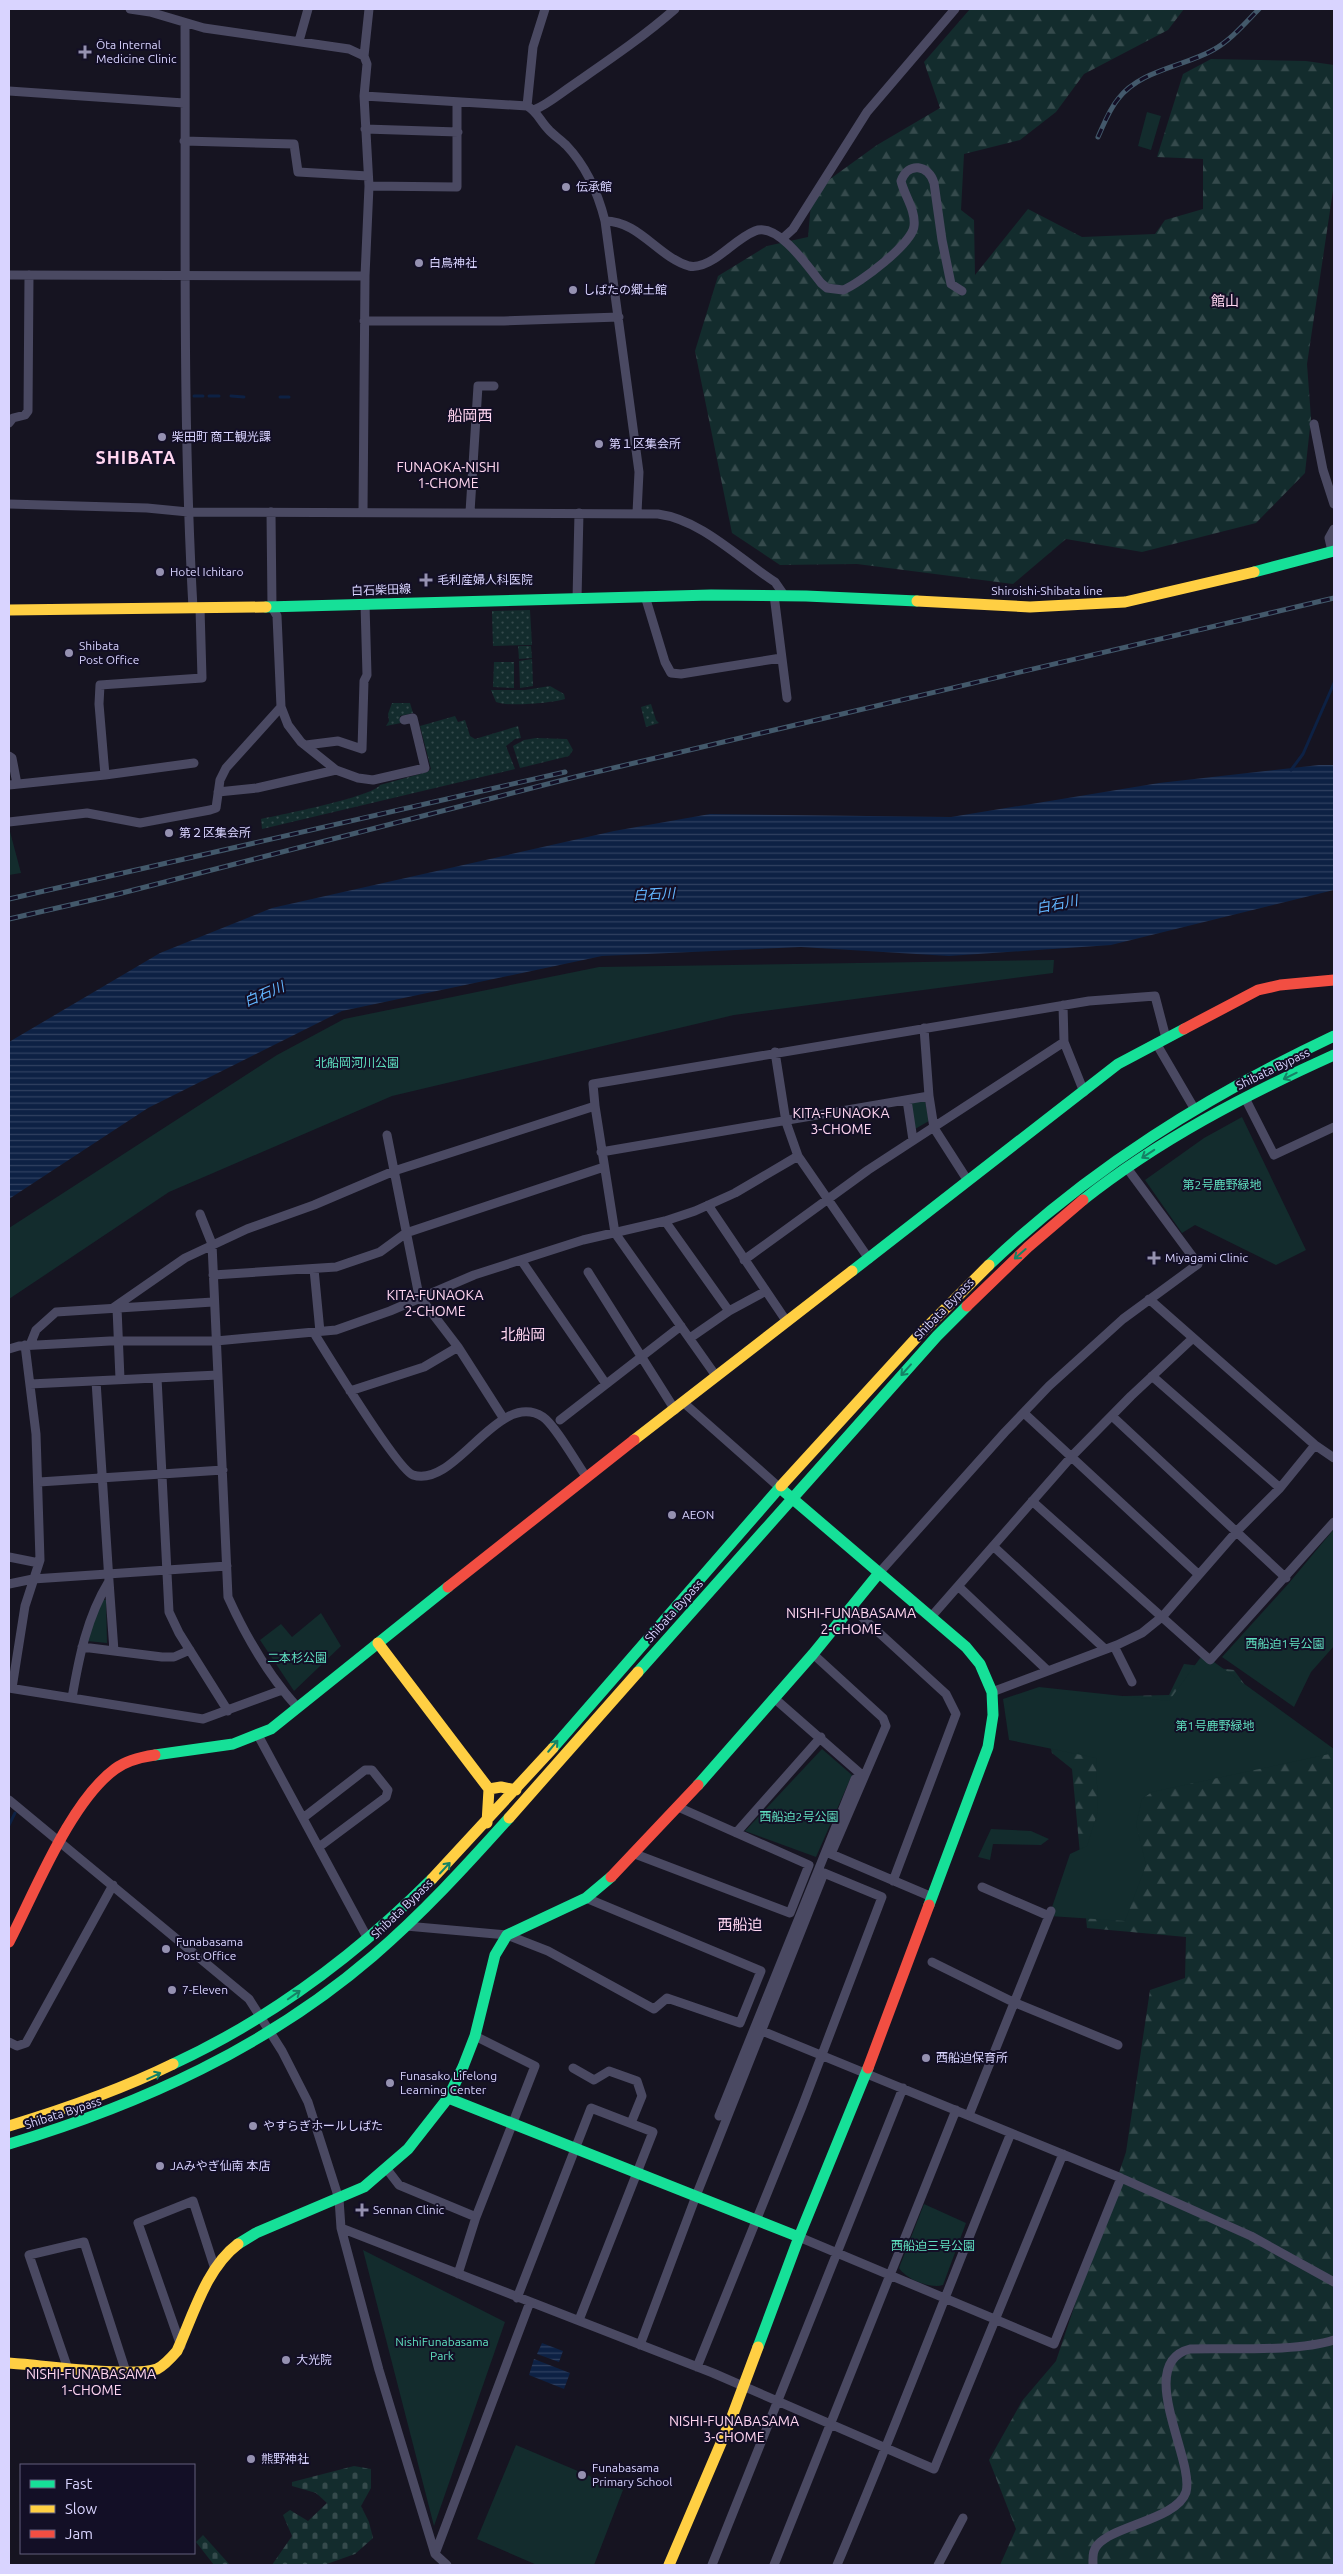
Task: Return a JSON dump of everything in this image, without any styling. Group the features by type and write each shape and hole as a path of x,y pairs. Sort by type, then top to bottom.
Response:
{"main road":[{"name":"Shiroishi-Shibata line","path":"779,595 1030,607 1106,605 1214,582 1333,551"},
{"name":"白石柴田線","path":"9,610 272,607 645,596 779,595"},
{"path":"9,1942 62,1842 92,1792 114,1769 146,1757 229,1746 259,1737 586,1478 680,1407 716,1376 1118,1064 1258,990 1280,985 1334,980"},
{"name":"Shibata Bypass","path":"9,2126 82,2104 142,2081 195,2056 262,2016 368,1939 425,1889 487,1823 780,1488 912,1341 999,1254 1076,1189 1194,1108 1267,1068 1334,1036"},
{"name":"Shibata Bypass","path":"9,2144 58,2130 148,2096 230,2056 270,2032 358,1968 406,1926 466,1866 937,1336 1005,1267 1053,1225 1127,1168 1245,1098 1334,1055"},
{"path":"669,2565 744,2386 799,2237 866,2073 988,1747 993,1715 992,1692 974,1655 780,1488"},
{"path":"9,2363 126,2372 156,2369 169,2360 181,2346 215,2269 224,2255 245,2238 364,2187 408,2149 448,2098 475,2036 495,1955 507,1936 586,1898 635,1854 774,1698 852,1608 879,1573"},
{"path":"378,1643 488,1789 487,1823"},
{"path":"488,1789 516,1790"},
{"path":"448,2098 799,2237"}],"street":[{"path":"130,9 184,20 204,28 349,49 364,56"},
{"path":"299,41 308,9"},
{"path":"363,512 364,321 368,181 364,96 367,64 364,56 369,9"},
{"path":"545,9 533,47 530,108 581,163 599,196 605,221 619,317 639,472 637,513"},
{"path":"364,96 530,108 546,105 649,32 675,9"},
{"path":"782,239 793,229 867,112 955,9"},
{"path":"105,776 98,704 100,685 202,678 188,512 184,20"},
{"path":"9,91 184,103"},
{"path":"184,141 294,144 298,172 368,181 457,187 457,102"},
{"path":"365,129 458,132"},
{"path":"605,221 617,221 627,226 680,262 692,266 706,264 758,230 767,230 782,239 827,288 843,290 851,287 876,268 912,234 914,218 901,181 907,171 912,168 921,168 932,175 951,284 962,291"},
{"path":"9,275 365,276"},
{"path":"9,423 13,418 25,415 28,411 29,275"},
{"path":"364,321 504,321 619,317"},
{"path":"470,512 478,386 494,386"},
{"path":"1314,424 1323,470 1334,504"},
{"path":"9,504 147,508 188,512 637,513 675,516 693,524 775,582 779,595 780,658 787,698"},
{"path":"271,512 272,607 277,616 281,707 288,725 306,745 336,770 358,778 373,780 425,768 413,718 404,720"},
{"path":"577,599 579,513"},
{"path":"1333,551 1329,538 1334,529"},
{"path":"645,596 665,662 671,673 681,674 780,658"},
{"path":"306,745 338,742 362,748 364,682 368,675 365,604"},
{"path":"9,822 87,813 108,816 132,824 160,821 216,808 220,780 230,762 281,707"},
{"path":"9,756 12,758 13,785 105,776 194,763"},
{"path":"218,792 256,788 336,770"},
{"path":"716,1376 615,1233 601,1152 594,1084 650,1076 775,1052 1063,1006 1155,996 1161,1040 1194,1108"},
{"path":"1063,1006 1064,1042 1084,1092"},
{"path":"924,1028 929,1096 934,1128 968,1181"},
{"path":"744,1260 830,1200 868,1170 1064,1042"},
{"path":"775,1052 786,1122 798,1156 869,1259"},
{"path":"601,1152 786,1122 929,1096"},
{"path":"1245,1098 1274,1155 1334,1127"},
{"path":"907,1100 913,1140"},
{"path":"115,1308 159,1275 212,1244 330,1199 394,1171 595,1106"},
{"path":"387,1135 419,1296 458,1347 504,1419"},
{"path":"9,1349 28,1345 118,1341 216,1340 336,1330 474,1275 615,1233 665,1221 708,1205 735,1193 798,1156"},
{"path":"213,1275 336,1267 380,1252 406,1233 604,1167"},
{"path":"879,1573 1005,1432 1025,1414 1049,1386 1123,1319 1198,1264 1127,1168"},
{"path":"708,1205 787,1322"},
{"path":"200,1214 212,1244 213,1302 228,1597 242,1627 282,1690 298,1708"},
{"path":"665,1221 729,1311"},
{"path":"520,1260 606,1384"},
{"path":"314,1269 317,1333 350,1391 406,1471 414,1476 435,1475 504,1419 521,1412 541,1415 547,1420 586,1478"},
{"path":"588,1272 640,1357 680,1407 780,1488"},
{"path":"690,1338 729,1311 766,1291"},
{"path":"1149,1299 1314,1445 1334,1458"},
{"path":"213,1302 56,1312 36,1330 28,1345 39,1482 39,1563 13,1652 10,1688 203,1719 282,1690"},
{"path":"115,1308 120,1380"},
{"path":"560,1420 681,1326"},
{"path":"931,1617 1072,1456 1193,1338"},
{"path":"350,1391 424,1367 458,1347"},
{"path":"30,1384 218,1374"},
{"path":"1152,1376 1280,1488"},
{"path":"157,1378 169,1612 228,1711"},
{"path":"96,1381 114,1651"},
{"path":"1025,1414 1198,1574"},
{"path":"1112,1416 1286,1578"},
{"path":"992,1692 1109,1648 1142,1633 1163,1616 1237,1531 1280,1488 1314,1445"},
{"path":"39,1482 223,1470"},
{"path":"1032,1501 1163,1616 1210,1660 1286,1578 1334,1522"},
{"path":"993,1546 1109,1648 1132,1682"},
{"path":"9,1557 39,1563"},
{"path":"9,1584 33,1579 108,1578 227,1566"},
{"path":"72,1698 82,1647 97,1601 108,1578"},
{"path":"958,1586 1047,1670"},
{"path":"852,1608 946,1694 956,1714 893,1881"},
{"path":"82,1647 174,1657 190,1650"},
{"path":"719,2116 859,1777 886,1726 883,1718 812,1654"},
{"path":"774,1698 821,1737 859,1777"},
{"path":"259,1737 368,1939"},
{"path":"736,1833 821,1737"},
{"path":"303,1818 365,1770 372,1770 388,1790 386,1797 319,1847"},
{"path":"859,1777 831,1854 932,1897"},
{"path":"9,1800 249,1999 262,2016 302,2087 339,2199 341,2228 379,2370 435,2554 447,2565"},
{"path":"635,1854 790,1913 809,1865 678,1807"},
{"path":"640,2345 696,2196 824,1872 882,1897 822,2056 697,2367"},
{"path":"9,2042 16,2046 26,2043 113,1886"},
{"path":"969,2115 1050,1913 982,1887"},
{"path":"406,1926 507,1936 548,1950 654,2009 667,1998 740,2023 761,1971 586,1898"},
{"path":"932,1962 1013,2002 1118,2045"},
{"path":"762,2031 1121,2178 1251,2236 1334,2282"},
{"path":"458,2274 476,2217 535,2066 475,2036"},
{"path":"573,2068 594,2080 609,2072 636,2081 642,2096 631,2124"},
{"path":"712,2565 779,2402 903,2088"},
{"path":"517,2298 591,2108 653,2132 579,2320"},
{"path":"774,2565 956,2110"},
{"path":"837,2565 886,2449 944,2296 1011,2133"},
{"path":"341,2228 744,2386 934,2469 1063,2154"},
{"path":"386,2168 400,2185 476,2217"},
{"path":"799,2237 997,2318 1054,2344 1121,2178"},
{"path":"181,2346 138,2223 192,2201 215,2269"},
{"path":"68,2369 29,2256 84,2242 126,2372"},
{"path":"435,2554 530,2302"},
{"path":"1093,2565 1093,2555 1099,2543 1170,2510 1183,2498 1186,2491 1185,2472 1175,2436 1167,2385 1170,2365 1176,2354 1190,2349 1291,2346 1320,2344 1334,2340"},
{"path":"938,2565 963,2518"}],"green space":[{"path":"970,9 1184,9 1168,30 1084,74 1056,112 1020,140 964,154 961,210 974,220 975,275 1028,209 1082,237 1155,234 1165,220 1203,209 1203,159 1157,157 1183,74 1211,59 1306,61 1334,65 1334,184 1307,364 1311,418 1305,473 1256,523 1142,552 1066,539 1013,584 857,564 780,565 732,533 695,351 718,276 767,246 808,237 812,192 877,145 940,108 924,62"},
{"path":"1147,112 1161,116 1151,150 1138,146"},
{"path":"530,610 532,645 493,646 492,611"},
{"path":"518,646 531,646 532,658 519,659"},
{"path":"532,659 533,686 520,688 519,661"},
{"path":"494,662 514,662 514,688 493,687"},
{"path":"550,686 564,694 565,699 530,704 510,704 496,702 491,690 525,690"},
{"path":"392,703 410,703 413,713 400,716 401,723 386,726 389,721 388,714"},
{"path":"651,704 656,720 659,723 646,727 641,707"},
{"path":"455,716 458,722 465,720 470,736 475,739 518,726 521,738 515,739 506,746 515,769 262,829 261,819 344,800 373,790 380,785 427,772 431,769 420,726"},
{"path":"536,738 567,739 573,750 569,756 520,768 513,746 524,740"},
{"path":"9,828 21,873 9,875"},
{"name":"北船岡河川公園","path":"1054,960 1053,973 734,1015 392,1096 169,1192 9,1299 9,1228 277,1055 344,1019 599,967"},
{"path":"925,1100 929,1121 915,1129 909,1103"},
{"name":"第2号鹿野緑地","path":"1242,1117 1306,1250 1276,1265 1195,1225 1182,1233 1145,1180 1204,1138"},
{"name":"西船迫1号公園","path":"1334,1529 1334,1646 1311,1672 1294,1707 1222,1657 1289,1583"},
{"path":"101,1599 106,1600 107,1643 87,1641"},
{"name":"二本杉公園","path":"321,1613 341,1646 294,1691 260,1640 281,1624 292,1637"},
{"name":"第1号鹿野緑地","path":"1203,1654 1334,1749 1334,1753 1152,1792 1142,1799 1136,1824 1146,1865 1125,1921 1049,1916 1070,1854 1087,1846 1098,1811 1096,1758 1009,1740 1003,1699 1039,1687 1169,1701"},
{"path":"1184,1664 1234,1670 1266,1714 1334,1750 1334,2565 1000,2565 1016,2529 989,2460 1022,2401 1056,2361 1126,2152 1150,1990 1185,1978 1186,1937 1087,1928 1072,1769 1052,1753 1039,1698 1169,1695"},
{"name":"西船迫2号公園","path":"822,1749 852,1775 816,1857 745,1831"},
{"path":"991,1829 1031,1831 1049,1839 1041,1845 993,1844 990,1860 978,1857"},
{"name":"西船迫三号公園","path":"924,2204 966,2223 943,2285 932,2286 919,2282 907,2276 899,2268"},
{"name":"NishiFunabasama Park","path":"363,2250 505,2322 434,2526"},
{"path":"516,2445 623,2490 594,2565 537,2565 477,2539"},
{"path":"354,2466 371,2469 371,2488 361,2506 369,2522 373,2538 355,2554 324,2565 272,2565 292,2536 283,2515 290,2510 308,2521 327,2503 316,2493 292,2486 292,2482"},
{"path":"203,2535 230,2565 214,2565 196,2542"}],"water":[{"name":"白石川","path":"1319,765 1334,765 1334,890 1111,945 949,956 801,947 602,956 342,1011 148,1108 9,1199 9,1042 160,953 272,908 614,831 710,814 951,817 1159,783"},
{"path":"542,2343 563,2351 559,2362 537,2354"},
{"path":"534,2359 570,2373 564,2389 529,2375"}],"waterway":[{"path":"194,396 203,396"},
{"path":"209,396 219,396"},
{"path":"231,396 244,397"},
{"path":"280,397 289,397"},
{"path":"1291,770 1303,754 1334,683"},
{"path":"9,1825 15,1813"}],"railway":[{"path":"1098,137 1112,108 1127,89 1150,75 1201,56 1220,46 1259,9"},
{"path":"9,919 118,894 575,777 1334,598"},
{"path":"9,899 565,772"}],"traffic: fast":[{"path":"1254,572 1334,551"},
{"path":"266,607 711,595 806,596 917,601"},
{"path":"852,1271 1118,1064 1184,1029"},
{"path":"989,1265 1068,1197 1152,1137 1241,1083 1334,1036"},
{"path":"1083,1200 1172,1138 1268,1086 1334,1055"},
{"path":"638,1672 937,1336 967,1306"},
{"path":"553,1748 781,1486"},
{"path":"780,1488 966,1647 980,1664 992,1692 993,1715 988,1747 929,1905"},
{"path":"698,1785 813,1654 879,1573"},
{"path":"155,1755 233,1744 271,1729 448,1587"},
{"path":"9,2144 107,2111 155,2091 246,2045 290,2018 332,1989 391,1940 477,1854 509,1818"},
{"path":"238,2244 256,2233 364,2187 408,2149 448,2098 463,2067 475,2036 495,1955 507,1935 586,1898 611,1877"},
{"path":"173,2064 244,2027 311,1983 374,1933 432,1879"},
{"path":"758,2347 799,2237 868,2068"},
{"path":"448,2098 799,2237"}],"traffic: slow":[{"path":"917,601 1030,607 1125,602 1254,572"},
{"path":"9,610 266,607"},
{"path":"781,1486 918,1336 989,1265"},
{"path":"634,1440 852,1271"},
{"path":"378,1643 489,1789"},
{"path":"509,1818 638,1672"},
{"path":"432,1879 553,1748"},
{"path":"487,1823 489,1789 501,1787 516,1790"},
{"path":"9,2126 92,2098 173,2064"},
{"path":"9,2363 107,2372 157,2369 177,2351 209,2279 217,2266 238,2244"},
{"path":"669,2565 730,2422 758,2347"}],"traffic: jam":[{"path":"1184,1029 1258,990 1280,985 1334,980"},
{"path":"967,1306 1028,1247 1083,1200"},
{"path":"448,1587 634,1440"},
{"path":"9,1942 55,1849 83,1803 115,1769 134,1759 155,1755"},
{"path":"611,1877 698,1785"},
{"path":"868,2068 929,1905"}],"place":[{"name":"Ōta Internal Medicine Clinic","path":"85,52"},
{"name":"伝承館","path":"566,187"},
{"name":"白鳥神社","path":"419,263"},
{"name":"しばたの郷土館","path":"573,290"},
{"name":"柴田町 商工観光課","path":"162,437"},
{"name":"第１区集会所","path":"599,444"},
{"name":"Hotel Ichitaro","path":"160,572"},
{"name":"毛利産婦人科医院","path":"426,580"},
{"name":"Shibata Post Office","path":"69,653"},
{"name":"第２区集会所","path":"169,833"},
{"name":"Miyagami Clinic","path":"1154,1258"},
{"name":"AEON","path":"672,1515"},
{"name":"Funabasama Post Office","path":"166,1949"},
{"name":"7-Eleven","path":"172,1990"},
{"name":"西船迫保育所","path":"926,2058"},
{"name":"Funasako Lifelong Learning Center","path":"390,2083"},
{"name":"やすらぎホールしばた","path":"253,2126"},
{"name":"JAみやぎ仙南 本店","path":"160,2166"},
{"name":"Sennan Clinic","path":"362,2210"},
{"name":"大光院","path":"286,2360"},
{"name":"熊野神社","path":"251,2459"},
{"name":"Funabasama Primary School","path":"582,2475"}],"district":[{"name":"館山","path":"1225,301"},
{"name":"船岡西","path":"470,416"},
{"name":"SHIBATA","path":"136,458"},
{"name":"FUNAOKA-NISHI 1-CHOME","path":"448,476"},
{"name":"KITA-FUNAOKA 3-CHOME","path":"841,1122"},
{"name":"KITA-FUNAOKA 2-CHOME","path":"435,1304"},
{"name":"北船岡","path":"523,1335"},
{"name":"NISHI-FUNABASAMA 2-CHOME","path":"851,1622"},
{"name":"西船迫","path":"740,1925"},
{"name":"NISHI-FUNABASAMA 1-CHOME","path":"91,2382"},
{"name":"NISHI-FUNABASAMA 3-CHOME","path":"734,2430"}]}
